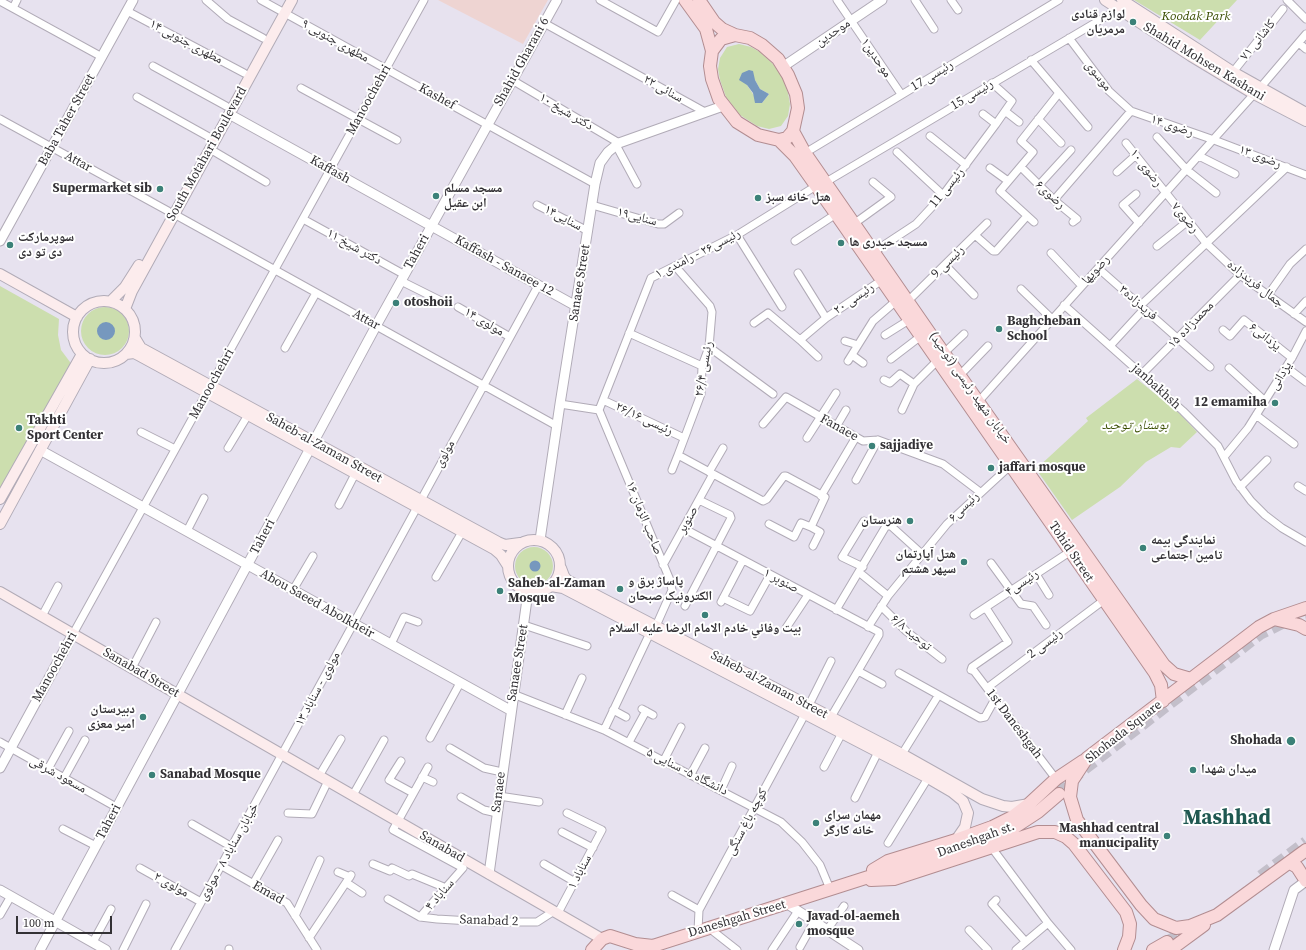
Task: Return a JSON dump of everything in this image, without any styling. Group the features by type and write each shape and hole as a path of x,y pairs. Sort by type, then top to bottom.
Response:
{"main road":[{"name":"South Motahari Boulevard","path":"125,309 132,291 209,136 228,110 282,11 284,0"},
{"name":"South Motahari Boulevard","path":"111,301 125,287 210,149 244,73 263,38 282,11 292,0"},
{"path":"685,0 706,29 712,51 710,66 712,79 723,106 746,129 758,135 779,140 787,138 793,131 798,108 796,94 784,66 762,45 750,38 735,35 722,29 714,22 699,0"},
{"name":"Shahid Mohsen Kashani","path":"1105,0 1123,4 1306,121"},
{"path":"1123,4 1232,72 1257,91 1306,113"},
{"path":"712,51 721,39 735,35"},
{"name":"خیابان شهید رئیسی (توحید)","path":"793,131 806,153 836,214 882,280 902,301 909,320 921,336 960,375 1170,672 1191,679"},
{"name":"خیابان شهید رئیسی (توحید)","path":"779,140 821,184 855,223 875,251 902,301 941,356"},
{"path":"0,274 77,318"},
{"path":"103,301 111,301 125,309 134,322 135,338 132,346 126,354 114,361 106,362 86,356 75,341 74,333 77,318 81,311 91,304 103,301"},
{"name":"Saheb-al-Zaman Street","path":"135,338 141,348 209,389 418,503 462,532 494,549 501,555 508,566"},
{"name":"Saheb-al-Zaman Street","path":"126,354 130,353 137,355 209,389 248,415 312,445 355,474 505,545 520,543"},
{"path":"0,524 40,450 86,356"},
{"path":"0,499 86,356"},
{"name":"Tohid Street","path":"941,356 1011,465 1155,673 1161,685 1162,701"},
{"path":"561,568 558,578 551,586 542,591 528,592 516,585 509,573 508,566 511,553 520,543 526,540 540,540 547,542 557,552 561,568 567,580 653,630"},
{"path":"551,586 563,588 653,630 807,710 842,733 928,778 957,796 966,807 968,813 965,827 956,840"},
{"name":"Sanabad Street","path":"0,592 282,755"},
{"name":"Shohada Square","path":"1305,854 1217,915 1190,926 1176,928 1154,919 1141,905 1076,820 1070,796 1072,781 1087,758 1191,679 1274,619 1306,608"},
{"path":"1274,619 1299,625 1306,629"},
{"name":"Saheb-al-Zaman Street","path":"807,710 831,717 902,754 982,799 1003,806 1012,807 1029,804"},
{"name":"Sanabad","path":"282,755 602,939"},
{"path":"853,882 888,861 956,840 1012,817 1029,804 1056,779 1087,758"},
{"name":"Daneshgah st.","path":"885,871 1009,831 1038,812 1059,794"},
{"path":"853,882 894,879 1038,832 1055,832 1066,837 1074,844 1126,912 1130,924 1129,937 1124,950"},
{"path":"1290,863 1297,867 1306,881"},
{"name":"Daneshgah Street","path":"602,939 610,936 650,948 704,929 885,871"},
{"path":"1153,950 1168,946 1217,915"},
{"path":"618,938 622,942 625,950"},
{"path":"592,950 602,939"}],"street":[{"path":"13,8 17,0"},
{"name":"Baba Taher Street","path":"0,241 133,0"},
{"path":"206,0 228,19 263,38"},
{"name":"مطهری جنوبی ۹","path":"261,0 386,69"},
{"name":"Shahid Gharani 6","path":"488,124 556,0"},
{"path":"600,0 658,32 676,0"},
{"name":"موحدین۱","path":"837,0 900,94"},
{"name":"موحدین","path":"784,66 882,0"},
{"path":"915,0 934,29"},
{"path":"951,0 958,10"},
{"name":"رئیسی 17","path":"806,153 900,94 1059,0"},
{"path":"1287,0 1306,19"},
{"path":"0,1 102,57"},
{"name":"Manoochehri","path":"0,768 386,69 421,1"},
{"name":"رئیسی 15","path":"821,184 1069,38 1123,4"},
{"name":"کاشانی ۷۱","path":"1232,72 1283,9"},
{"name":"مطهری جنوبی ۱۴","path":"127,11 244,73"},
{"name":"سنائی ۲۲","path":"544,23 705,112"},
{"name":"رضویها","path":"979,401 1214,140 1306,34"},
{"name":"موسوی","path":"1069,38 1109,91 1131,112"},
{"path":"1299,43 1306,49"},
{"path":"1031,60 1088,127"},
{"path":"153,66 228,110"},
{"name":"Kashef","path":"386,69 595,184"},
{"name":"دکتر شیخ ۱۰","path":"512,80 618,144"},
{"path":"992,83 1012,101 1005,111 1019,122"},
{"path":"301,88 397,140"},
{"path":"1034,222 1000,191 1033,152 1021,141 1059,93"},
{"path":"137,97 209,136"},
{"name":"Sanaee Street","path":"540,540 595,184 600,163 608,152 618,144 723,106"},
{"name":"Kaffash","path":"228,110 330,170 432,226"},
{"name":"رئیسی 11","path":"875,251 916,224 943,195 1005,111"},
{"path":"1054,200 1131,112"},
{"name":"رضوی ۱۴","path":"1131,112 1214,140"},
{"path":"983,114 996,124"},
{"name":"Attar","path":"0,119 557,426"},
{"path":"1038,119 1062,143"},
{"name":"Taheri","path":"40,950 376,326 488,124"},
{"path":"930,136 966,165"},
{"path":"1157,137 1187,170 1216,193"},
{"name":"رضوی ۱۳","path":"1214,140 1306,175"},
{"name":"رضوی ۱۰","path":"1126,143 1165,193"},
{"path":"618,144 638,184"},
{"path":"210,149 266,182"},
{"path":"1039,185 1071,150"},
{"path":"897,152 943,195"},
{"path":"1117,172 1136,155"},
{"path":"1199,156 1235,174"},
{"name":"رضوی۶","path":"1021,167 1054,200 1077,219 1073,222"},
{"path":"1110,346 1142,307 1206,242 1286,167"},
{"path":"990,168 1008,181"},
{"path":"855,223 891,197 873,182"},
{"name":"رئیسی۲۶ - رامندی ۱","path":"599,410 651,278 737,235 821,184"},
{"name":"رضوی۷","path":"1165,193 1206,242"},
{"path":"1136,194 1123,205 1139,223"},
{"name":"سنایی۱۴","path":"537,205 588,231"},
{"name":"سنایی۱۹","path":"592,205 658,224 664,224 679,213"},
{"path":"795,241 836,214"},
{"path":"975,235 993,251 996,251 1027,216"},
{"name":"دکتر شیخ ۱۱","path":"303,219 441,301"},
{"path":"1157,246 1188,221"},
{"name":"رئیسی 9","path":"862,363 850,358 873,321 902,301 945,265 987,223"},
{"name":"Kaffash - Sanaee 12","path":"432,226 576,306"},
{"path":"737,235 782,306"},
{"name":"جمال فریدزاده","path":"1206,242 1240,275 1306,322"},
{"path":"1268,295 1290,264 1306,249"},
{"path":"1051,254 1082,286"},
{"path":"945,265 974,294"},
{"name":"رئیسی ۲۶/۴","path":"672,470 701,394 702,366 709,347 712,309 675,266"},
{"name":"فریدزاده۳","path":"1098,268 1210,367"},
{"path":"798,273 826,318"},
{"name":"محمدزاده ۱۵","path":"1141,375 1240,275"},
{"name":"رئیسی ۲۰","path":"800,340 826,318 882,280"},
{"name":"مولوی","path":"353,624 538,286"},
{"path":"1020,289 1052,319"},
{"path":"285,348 316,293"},
{"path":"1294,314 1306,301"},
{"name":"janbakhsh","path":"1064,305 1218,446 1240,487 1264,515 1282,528 1306,542"},
{"name":"مولوی ۱۴","path":"458,307 510,337"},
{"path":"754,323 768,313 818,357"},
{"path":"885,335 909,320"},
{"name":"یزدانی۶","path":"1223,330 1230,336 1244,320 1292,358"},
{"name":"یزدانی","path":"1224,457 1256,415 1292,358 1304,343 1306,331"},
{"path":"629,333 702,366"},
{"path":"902,410 914,384 964,334"},
{"path":"891,359 921,336"},
{"path":"845,341 858,345"},
{"path":"960,375 988,346"},
{"path":"709,347 773,394"},
{"path":"1286,367 1306,382"},
{"path":"1229,368 1265,401"},
{"path":"884,380 890,383 900,374 914,384"},
{"path":"807,438 836,393"},
{"name":"Fanaee","path":"763,424 786,397 836,427 863,441 878,440 942,464 980,492"},
{"name":"رئیسی ۲۶/۱۶","path":"603,400 684,438"},
{"path":"560,404 599,410"},
{"name":"صاحب الزمان ۱۶","path":"599,410 670,580 672,590 604,730"},
{"path":"836,427 846,410"},
{"path":"228,448 248,415"},
{"path":"1256,415 1294,444"},
{"path":"141,432 175,449"},
{"path":"811,527 823,496 856,437"},
{"path":"856,480 878,440"},
{"name":"صنوبر","path":"663,565 699,500 723,448"},
{"name":"Abou Saeed Abolkheir","path":"40,450 510,710"},
{"path":"678,455 765,500 784,476 823,496"},
{"path":"1240,487 1267,460"},
{"name":"رئیسی۶","path":"868,627 888,596 947,524 1011,465"},
{"path":"339,505 355,474"},
{"path":"1298,486 1306,491"},
{"path":"187,531 204,498"},
{"path":"685,606 731,516 699,500"},
{"path":"864,521 842,557 862,570 888,596"},
{"path":"769,524 794,537 801,523 811,527 820,532 813,546"},
{"path":"836,610 862,570 888,525 923,555"},
{"name":"صنوبر ۱","path":"683,528 879,633 858,671"},
{"path":"436,577 462,532"},
{"name":"رئیسی۴","path":"974,615 1070,551"},
{"path":"293,590 313,556"},
{"path":"743,560 722,600 750,611 770,575"},
{"path":"991,563 1010,591 1021,604 1033,606 1046,625"},
{"path":"1036,574 1049,594"},
{"path":"42,616 58,586"},
{"name":"Sanaee Street","path":"510,710 528,592"},
{"path":"786,628 808,595"},
{"name":"رئیسی 2","path":"987,688 1104,600"},
{"name":"توحید ۶/۸","path":"881,606 906,631 942,659"},
{"name":"1st Daneshgah","path":"986,608 1008,642 972,667 971,670 974,671 1056,779"},
{"path":"391,644 404,617 418,622"},
{"path":"132,668 156,622"},
{"name":"مولوی - سناباد ۱۳","path":"282,755 353,624"},
{"path":"524,625 587,646"},
{"name":"کوچه باغ سنگی","path":"704,929 699,910 807,710 831,661"},
{"path":"831,717 858,671 882,684"},
{"path":"899,673 938,696 983,718 995,698"},
{"path":"565,714 582,678"},
{"path":"430,738 460,683"},
{"name":"دانشگاه ۵- سنایی ۵","path":"513,694 604,730 755,807 781,822 802,842 820,865 830,889"},
{"path":"902,754 938,696"},
{"name":"Sanaee","path":"489,874 510,710"},
{"path":"613,710 626,717"},
{"path":"629,742 644,710 653,715"},
{"path":"664,760 681,727"},
{"path":"48,769 69,730"},
{"path":"824,767 842,733"},
{"path":"288,813 312,814 324,778 341,739"},
{"path":"64,778 85,740"},
{"path":"353,795 384,740"},
{"name":"مسعود شرقی","path":"0,742 116,807"},
{"path":"450,748 484,768 502,772"},
{"path":"691,774 705,748"},
{"path":"855,798 878,752"},
{"name":"خیابان سناباد ۸ - مولوی","path":"175,950 282,755"},
{"path":"401,761 389,780 413,793"},
{"path":"398,821 428,766"},
{"path":"721,790 732,766"},
{"path":"422,776 434,782"},
{"path":"888,843 928,778"},
{"path":"499,796 539,802"},
{"path":"461,797 484,810 497,812"},
{"name":"سناباد ۱","path":"556,912 575,882 602,830 567,813"},
{"name":"سناباد ۴","path":"398,821 393,830 463,868 420,917"},
{"path":"192,824 232,847"},
{"path":"63,829 96,846"},
{"path":"562,832 593,848"},
{"path":"253,884 278,840"},
{"path":"992,848 1071,950"},
{"path":"295,916 320,860"},
{"path":"373,864 390,871 392,868 409,876 412,874 446,888"},
{"path":"544,864 575,882"},
{"name":"Emad","path":"222,866 287,903 317,950"},
{"name":"مولوی ۲","path":"140,868 202,902"},
{"path":"338,872 349,879 362,893"},
{"path":"309,938 349,879"},
{"path":"1274,950 1294,890 1306,881"},
{"path":"0,890 106,950"},
{"path":"672,895 699,910"},
{"path":"0,915 11,896"},
{"path":"388,899 420,917"},
{"path":"996,900 992,904 1026,941"},
{"path":"786,903 853,949"},
{"path":"123,950 146,904"},
{"path":"827,930 844,906"},
{"path":"93,942 111,909"},
{"path":"772,950 798,911"},
{"name":"Sanabad 2","path":"420,917 488,922 538,922 556,912"},
{"path":"800,947 814,922"},
{"path":"1016,950 1048,922"},
{"path":"704,929 736,950"},
{"path":"970,930 988,950"}],"shaded area":[{"path":"438,0 548,0 523,44"}],"green space":[{"name":"Koodak Park","path":"1134,0 1237,0 1200,40"},
{"path":"739,44 751,47 760,52 773,64 782,77 788,93 790,104 788,116 781,126 769,129 757,126 740,115 726,97 718,69 720,58 727,47","holes":["755,80 760,89 769,94 762,103 759,103 747,85"]},
{"name":"Takhti Sport Center","path":"0,286 59,319 58,335 61,350 73,366 0,490"},
{"path":"100,307 110,307 122,314 129,326 129,336 122,348 110,355 100,355 92,351 85,344 81,336 81,326 85,318 92,311"},
{"name":"بوستان توحید","path":"1137,379 1180,414 1197,432 1180,448 1171,447 1146,462 1120,487 1072,520 1036,469 1088,421 1086,418"},
{"path":"534,547 544,550 550,556 553,566 550,576 544,582 534,585 524,582 518,576 515,566 518,556 524,550"}],"water":[{"path":"749,70 753,71 755,80 760,89 769,94 762,103 755,103 753,93 747,85 739,80 742,73"},
{"path":"106,322 112,325 115,331 112,337 106,340 100,337 97,331 100,325"},
{"path":"535,560 539,562 541,566 539,570 535,572 531,570 529,566 531,562"}],"tunnel":[{"path":"1059,794 1079,773 1260,634 1284,622 1306,617"},
{"path":"1261,876 1306,842"},
{"path":"1167,942 1195,925"}],"place":[{"name":"لوازم قنادی مرمریان","path":"1133,22"},
{"name":"Supermarket sib","path":"160,189"},
{"name":"مسجد مسلم ابن عقیل","path":"436,196"},
{"name":"هتل خانه سبز","path":"758,198"},
{"name":"مسجد حیدری ها","path":"841,243"},
{"name":"سوپرمارکت دی تو دی","path":"10,245"},
{"name":"otoshoii","path":"396,303"},
{"name":"Baghcheban School","path":"999,329"},
{"name":"12 emamiha","path":"1275,403"},
{"name":"Takhti Sport Center","path":"19,428"},
{"name":"sajjadiye","path":"872,446"},
{"name":"jaffari mosque","path":"991,468"},
{"name":"هنرستان","path":"910,521"},
{"name":"نمایندگی بیمه تامین اجتماعی","path":"1143,548"},
{"name":"هتل آپارتمان سپهر هشتم","path":"964,562"},
{"name":"پاساژ برق و الکترونیک صبحان","path":"620,589"},
{"name":"Saheb-al-Zaman Mosque","path":"500,591"},
{"name":"بيت وفائي خادم الامام الرضا عليه السلام","path":"705,615"},
{"name":"دبیرستان امیر معزی","path":"143,717"},
{"name":"Shohada","path":"1291,741"},
{"name":"میدان شهدا","path":"1193,770"},
{"name":"Sanabad Mosque","path":"152,775"},
{"name":"مهمان سرای خانه کارگر","path":"816,823"},
{"name":"Mashhad central manucipality","path":"1167,836"},
{"name":"Javad-ol-aemeh mosque","path":"799,924"}],"district":[{"name":"Mashhad","path":"1227,819"}]}
